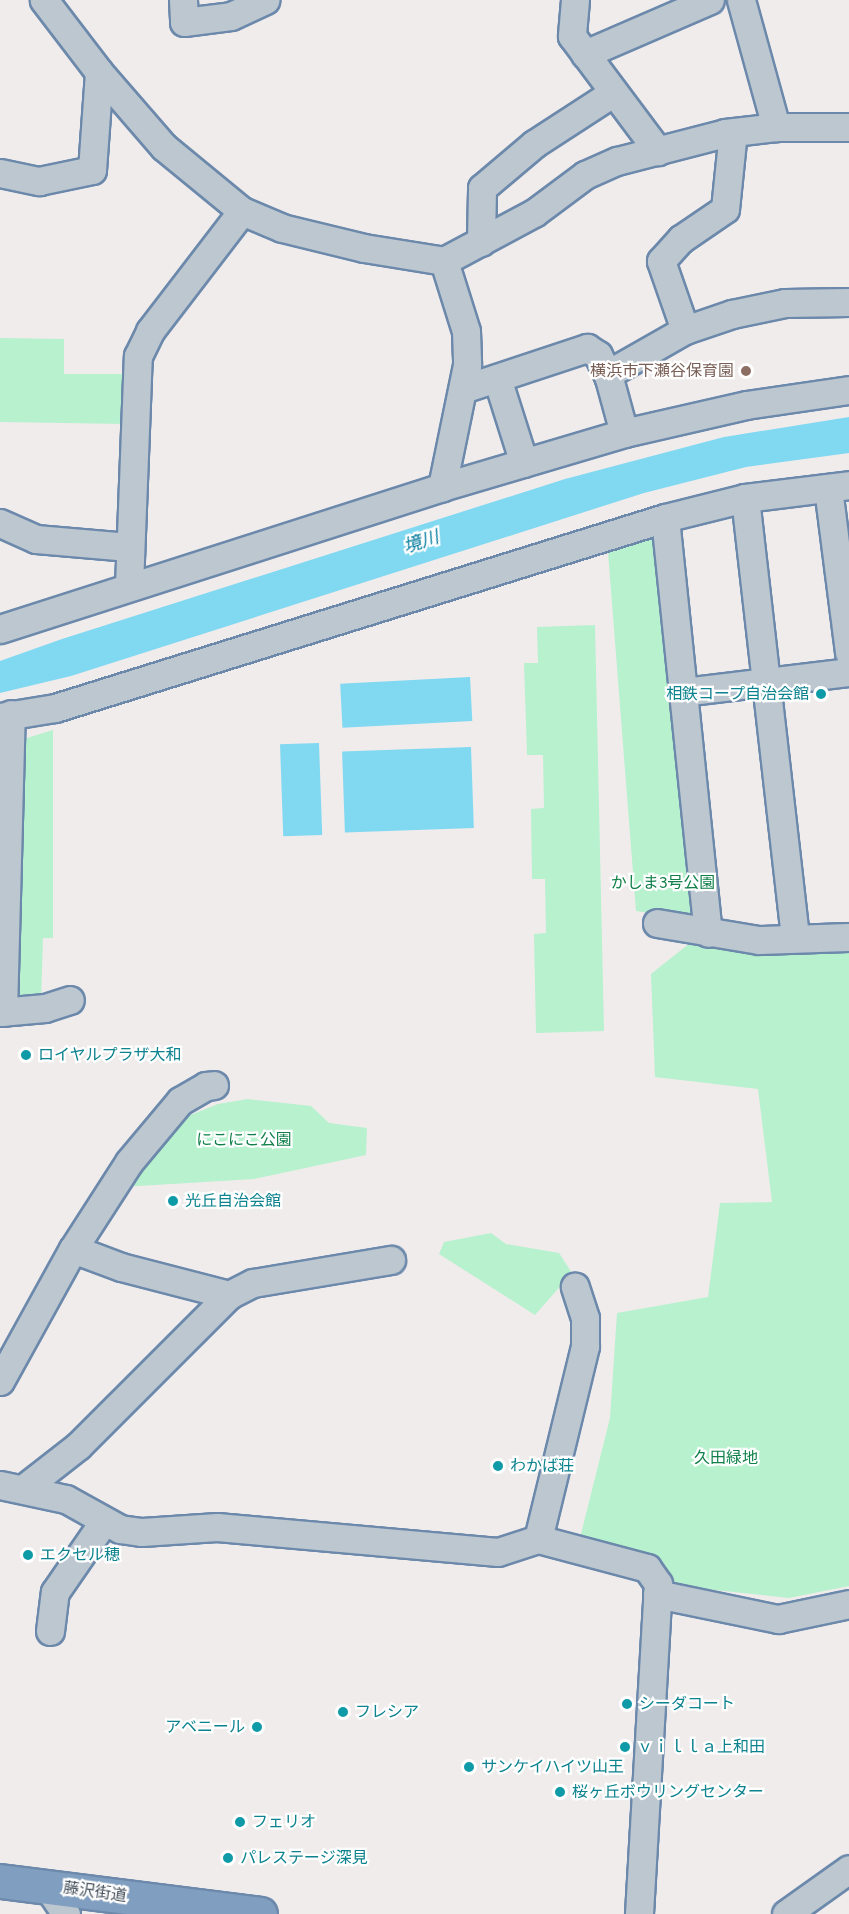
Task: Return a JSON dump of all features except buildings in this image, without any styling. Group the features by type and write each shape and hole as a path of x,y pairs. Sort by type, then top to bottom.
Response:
{"highway":[{"name":"藤沢街道","path":"0,1881 261,1914"}],"street":[{"path":"44,0 99,72 164,147 242,211 282,228 364,248 444,261 534,213 585,175 617,161 733,132 776,127 849,127"},
{"path":"183,0 184,22 231,16 265,0"},
{"path":"574,0 572,36 658,150"},
{"path":"585,54 710,0"},
{"path":"741,0 776,127"},
{"path":"0,173 39,181 92,170 99,72"},
{"path":"481,242 482,188 534,144 614,92"},
{"path":"685,330 661,261 681,239 725,208 733,132"},
{"path":"129,586 138,356 150,331 242,211"},
{"path":"442,487 463,389 466,331 444,261"},
{"path":"609,378 613,371 685,330 732,314 785,303 849,302"},
{"path":"463,389 587,348 598,355 609,378 624,433"},
{"path":"497,378 524,463"},
{"path":"0,629 442,487 624,433 746,405 849,390"},
{"path":"70,1000 45,1008 1,1012 6,716 55,708 665,518 745,498 839,486 849,653"},
{"path":"745,498 795,938"},
{"path":"665,518 708,933"},
{"path":"0,524 36,539 129,546"},
{"path":"683,692 849,672"},
{"path":"657,923 759,940 849,937"},
{"path":"0,1381 73,1249 129,1162 180,1101 214,1085"},
{"path":"73,1249 121,1267 229,1295"},
{"path":"11,1487 78,1446 229,1295 253,1283 391,1260"},
{"path":"538,1539 585,1346 585,1318 575,1287"},
{"path":"11,1487 66,1499 120,1529 142,1532 217,1527 498,1552 538,1539 647,1568 658,1584 639,1914"},
{"path":"50,1631 55,1592 104,1521"},
{"path":"657,1594 778,1619 849,1604"},
{"path":"786,1914 849,1869"},
{"path":"47,1886 66,1914"}],"green space":[{"path":"0,338 64,339 64,374 127,374 125,424 0,422"},
{"name":"かしま3号公園","path":"656,537 695,920 636,911 608,552"},
{"path":"595,625 604,1031 536,1033 534,934 546,933 545,879 532,879 531,809 544,808 543,755 527,755 524,663 538,663 537,627"},
{"path":"53,730 53,938 43,938 41,1003 9,1006 17,741"},
{"name":"久田緑地","path":"849,929 849,1586 789,1598 668,1585 580,1538 610,1418 617,1313 708,1297 720,1203 772,1202 758,1089 655,1077 651,974 695,939"},
{"name":"にこにこ公園","path":"248,1099 311,1106 329,1123 367,1128 366,1155 254,1179 122,1187 152,1145 183,1118 218,1104"},
{"path":"491,1233 506,1244 559,1253 572,1273 535,1315 439,1254 444,1242"}],"water":[{"name":"境川","path":"849,417 849,453 746,467 644,493 71,676 0,693 0,661 62,639 565,479 724,437"},
{"path":"470,677 472,721 342,728 340,684"},
{"path":"319,743 322,835 283,836 280,744"},
{"path":"471,747 474,828 345,832 342,752"}],"place":[{"name":"横浜市下瀬谷保育園","path":"746,371"},
{"name":"相鉄コープ自治会館","path":"821,694"},
{"name":"ロイヤルプラザ大和","path":"26,1055"},
{"name":"光丘自治会館","path":"173,1201"},
{"name":"わかば荘","path":"498,1466"},
{"name":"エクセル穂","path":"28,1555"},
{"name":"シーダコート","path":"627,1704"},
{"name":"フレシア","path":"343,1712"},
{"name":"アベニール","path":"257,1727"},
{"name":"ｖｉｌｌａ上和田","path":"625,1747"},
{"name":"サンケイハイツ山王","path":"469,1767"},
{"name":"桜ヶ丘ボウリングセンター","path":"560,1792"},
{"name":"フェリオ","path":"240,1822"},
{"name":"パレステージ深見","path":"228,1858"}]}
